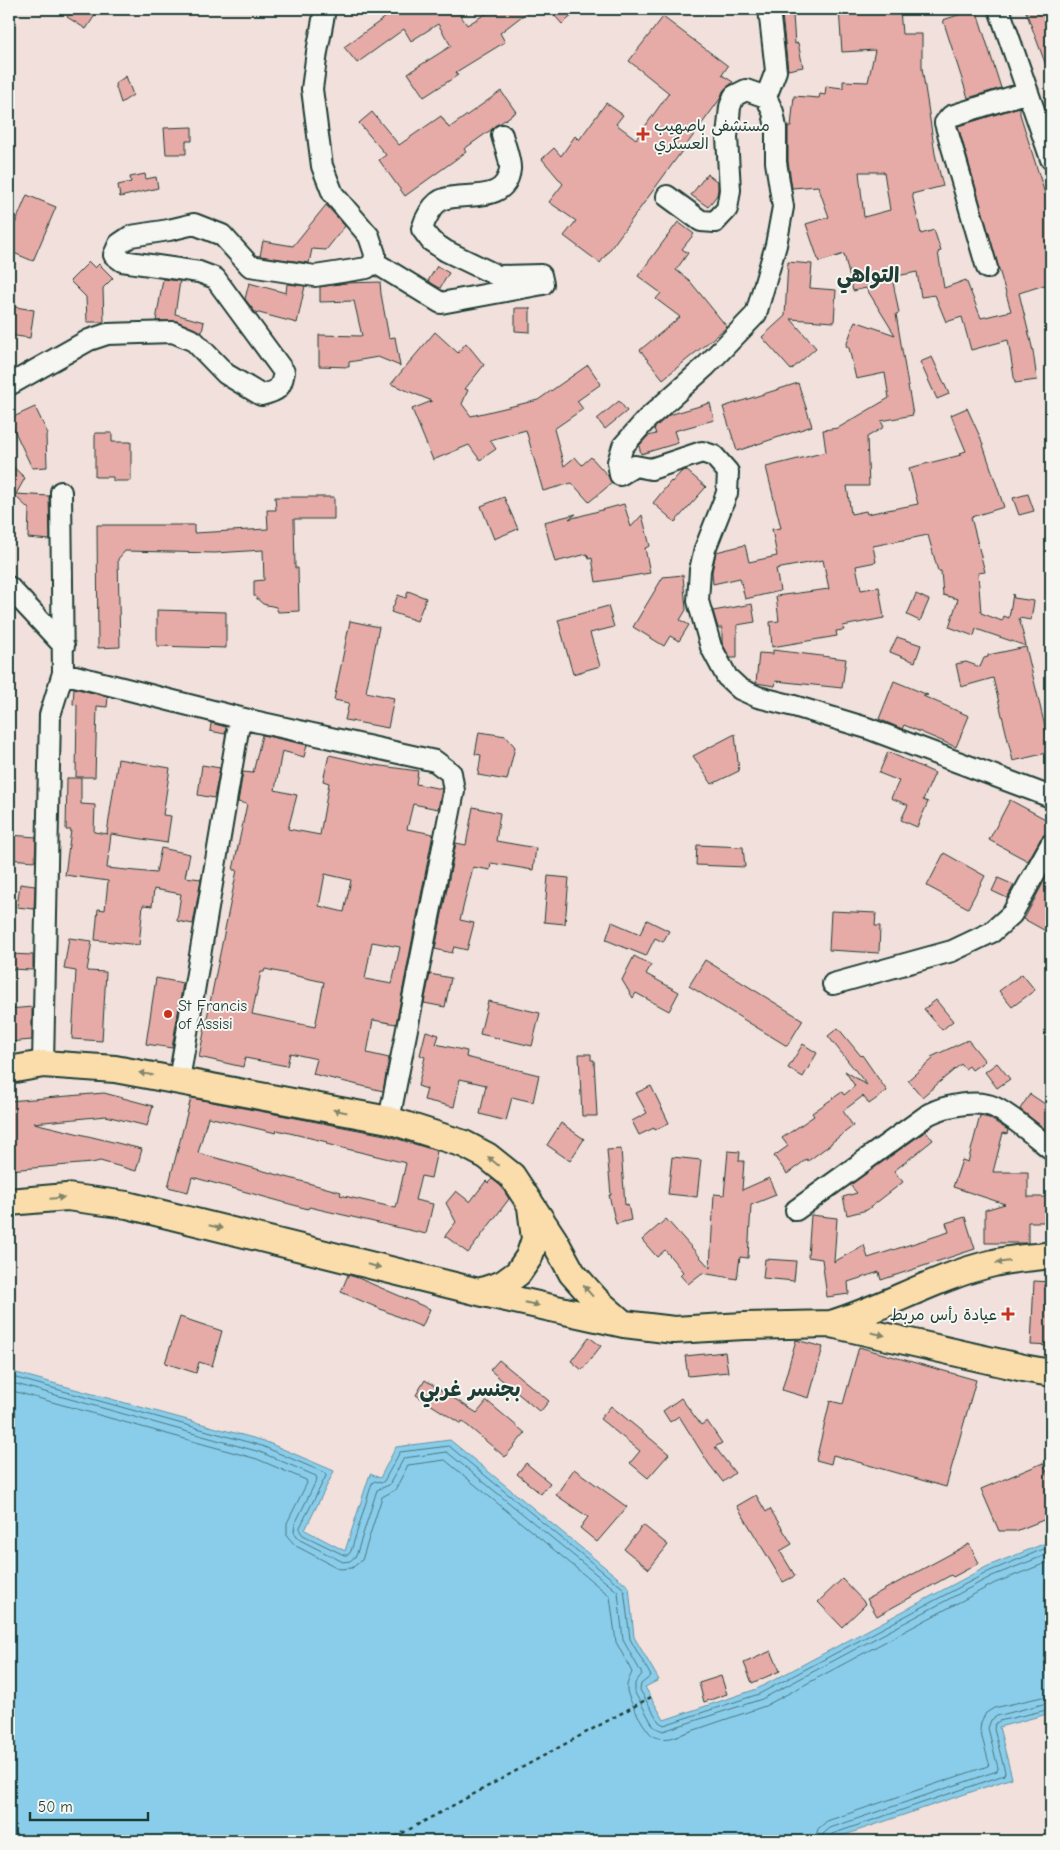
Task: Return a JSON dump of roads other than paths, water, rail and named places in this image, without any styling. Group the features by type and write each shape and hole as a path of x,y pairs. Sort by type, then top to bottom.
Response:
{"main road":[{"path":"9,1070 43,1064 115,1069 389,1120 464,1144 487,1156 512,1176 572,1273 596,1300 624,1324"},
{"path":"9,1202 67,1197 127,1205 479,1292 624,1324 674,1330 831,1324 1040,1371"},
{"path":"479,1292 503,1284 518,1273 529,1257 535,1239 530,1203"},
{"path":"831,1324 862,1314 950,1276 994,1263 1051,1255"}],"street":[{"path":"9,385 89,340 107,334 173,332 194,341 226,374 261,395 274,392 282,385 284,372 215,278 198,272 122,261 114,254 119,244 131,236 194,224 222,235 250,266 315,276 368,268 374,262 375,254 369,236 332,194 322,166 312,88 325,9"},
{"path":"766,97 776,71 768,9"},
{"path":"999,9 1051,160"},
{"path":"667,196 701,221 715,222 727,208 730,190 727,137 730,107 734,96 746,90 766,97 773,112 776,128 776,162 784,207 776,245 756,314 706,366 647,419 623,446 618,462 620,475 635,466 651,469 702,452 714,456 728,472 727,493 700,570 698,601 711,647 727,677 740,689 758,697 868,728 1051,797"},
{"path":"987,268 945,123 951,116 1028,92"},
{"path":"374,262 441,303 543,284 541,275 498,276 446,251 431,241 422,229 425,219 433,207 442,199 495,192 505,183 511,168 502,135"},
{"path":"43,1064 50,714 63,673 64,646 61,492"},
{"path":"9,587 64,646"},
{"path":"63,673 240,718 435,761 450,773 454,791 389,1120"},
{"path":"179,1080 240,718"},
{"path":"833,984 952,951 992,932 1012,914 1051,844"},
{"path":"796,1210 929,1114 940,1109 967,1104 993,1106 1051,1149"},
{"path":"1040,1371 1051,1384"}],"water":[{"path":"9,1371 264,1441 334,1471 305,1530 345,1551 370,1474 380,1478 396,1447 450,1440 629,1587 634,1637 659,1680 645,1687 664,1720 757,1689 988,1566 1051,1541 1051,1713 999,1727 1012,1778 827,1841 9,1841"}],"place":[{"name":"مستشفى باصهيب العسكري","path":"643,134"},
{"name":"St Francis of Assisi","path":"168,1014"},
{"name":"عيادة رأس مربط","path":"1008,1314"}],"district":[{"name":"التواهي","path":"868,275"},
{"name":"بجنسر غربي","path":"470,1389"}]}
